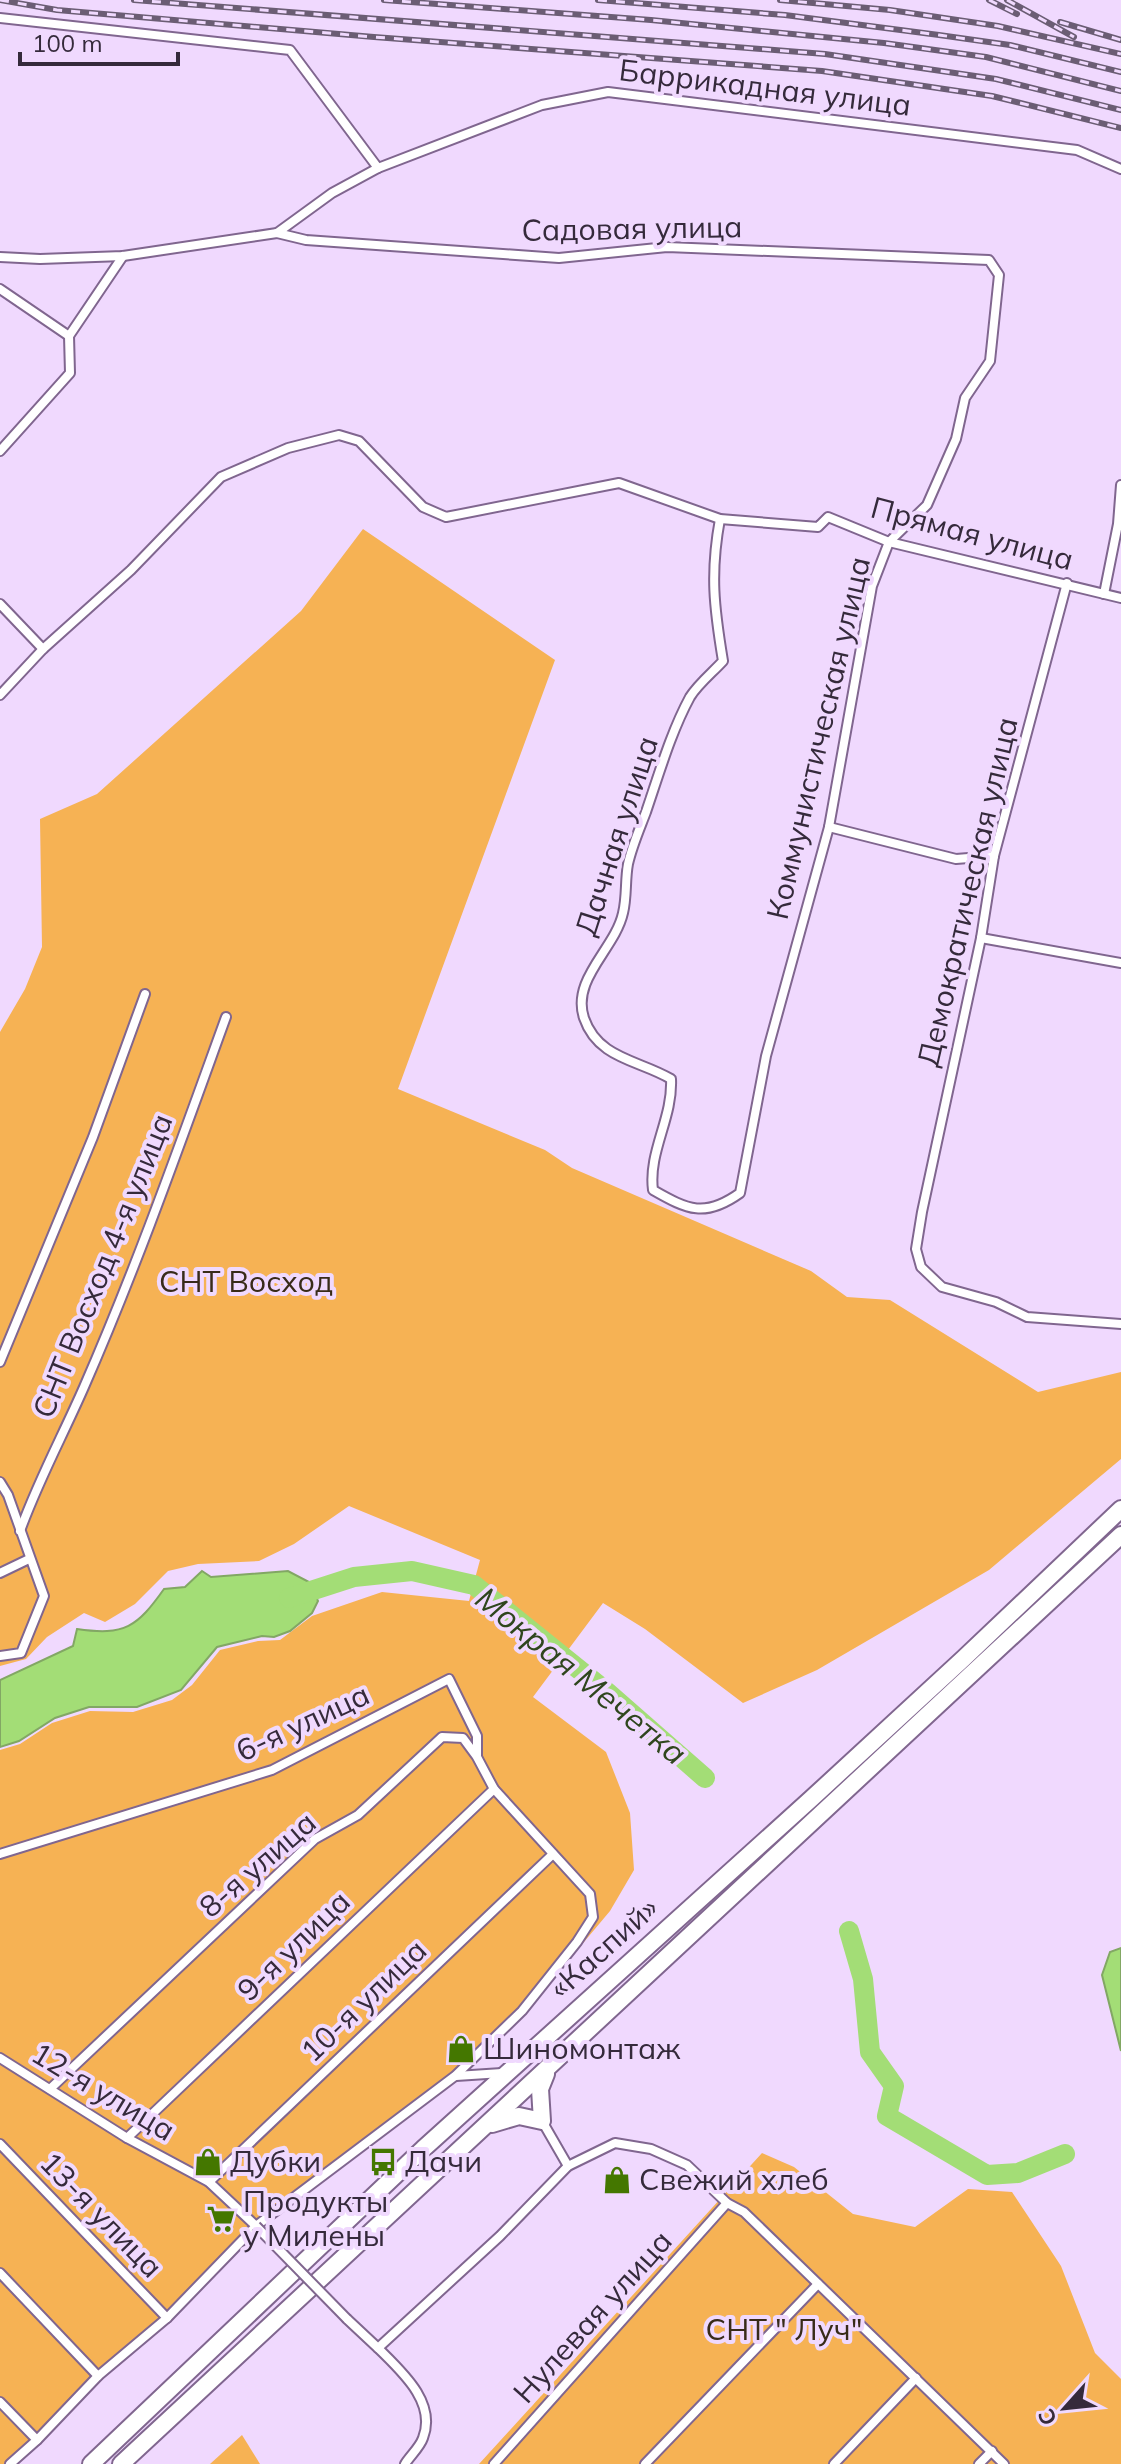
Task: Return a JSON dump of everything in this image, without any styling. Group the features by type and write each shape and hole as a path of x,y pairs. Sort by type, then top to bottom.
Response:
{"highway":[{"name":"«Каспий»","path":"91,2464 400,2170 963,1659 1121,1509"},
{"name":"«Каспий»","path":"121,2464 1121,1535"},
{"path":"487,2125 519,2116 542,2121 540,2089 548,2069"}],"street":[{"path":"0,18 290,50 378,168"},
{"name":"Баррикадная улица","path":"0,257 123,256 277,233 332,193 378,168 542,105 608,92 1077,150 1121,169"},
{"name":"Садовая улица","path":"277,233 306,240 559,258 667,247 989,260"},
{"path":"0,451 70,373 69,336 123,256"},
{"name":"Коммунистическая улица","path":"681,1206 705,1210 723,1205 740,1193 766,1056 829,827 872,586 889,542 927,505 956,439 965,398 990,361 999,275 989,260"},
{"path":"0,289 69,336"},
{"path":"0,695 43,649 131,570 221,477 288,448 339,435 359,441 423,507 446,517 619,483 720,519"},
{"path":"1104,594 1118,524 1121,485"},
{"name":"Прямая улица","path":"720,519 818,527 828,517 889,542 1121,598"},
{"name":"Дачная улица","path":"681,1206 653,1190 651,1172 672,1098 671,1079 622,1059 599,1044 584,1019 580,996 611,942 623,913 628,863 691,695 723,661 714,610 713,558 720,519"},
{"name":"Демократическая улица","path":"1067,583 994,856 981,938 916,1249 921,1267 942,1287 996,1302 1027,1317 1121,1324"},
{"path":"0,604 43,649"},
{"path":"829,827 956,859 994,856"},
{"path":"981,938 1121,963"},
{"name":"СНТ Восход 4-я улица","path":"0,1362 93,1137 145,994"},
{"name":"СНТ Восход 4-я улица","path":"20,1531 34,1492 84,1387 163,1190 226,1017"},
{"path":"0,1482 8,1495 44,1596 21,1653 0,1656"},
{"path":"0,1573 29,1559"},
{"name":"6-я улица","path":"0,1854 272,1770 449,1679 477,1736 477,1757"},
{"name":"8-я улица","path":"10,2464 98,2376 167,2318 256,2226 455,2076 522,2011 593,1917 590,1894 494,1789 463,1738 442,1737 358,1815 315,1839 50,2089"},
{"name":"9-я улица","path":"127,2138 494,1789"},
{"name":"10-я улица","path":"209,2182 553,1854"},
{"name":"12-я улица","path":"0,2058 127,2138 209,2182 378,2348 414,2386 427,2412 423,2439 405,2464"},
{"path":"455,2076 507,2073"},
{"path":"542,2121 568,2166"},
{"path":"378,2348 500,2236 568,2166 615,2143 651,2149 687,2165 727,2203 744,2212 1004,2464"},
{"name":"13-я улица","path":"0,2144 167,2318"},
{"name":"Нулевая улица","path":"494,2464 727,2203"},
{"path":"0,2273 98,2376"},
{"path":"645,2464 818,2284"},
{"path":"834,2464 916,2378"},
{"path":"0,2402 37,2440"},
{"path":"979,2464 992,2451"}],"green space":[{"name":"СНТ Восход","path":"363,529 555,660 398,1089 545,1150 572,1168 811,1271 847,1297 890,1300 1038,1392 1121,1372 1121,1459 989,1570 817,1670 743,1703 645,1629 603,1603 533,1697 606,1752 630,1813 634,1870 610,1911 526,2011 457,2081 268,2218 173,2316 16,2464 0,2464 0,1750 20,1744 52,1723 90,1711 133,1712 172,1700 192,1685 220,1650 258,1641 280,1640 312,1616 382,1592 469,1601 480,1560 349,1506 294,1544 259,1561 198,1564 168,1571 135,1604 105,1622 84,1613 47,1637 26,1659 0,1666 0,1032 25,989 42,947 40,819 97,794 301,611"},
{"name":"СНТ \" Луч\"","path":"762,2153 794,2167 853,2214 915,2227 968,2189 1012,2192 1061,2266 1095,2353 1121,2379 1121,2464 479,2464"},
{"path":"242,2435 260,2464 210,2464"}],"shaded area":[{"path":"202,1571 211,1577 288,1571 309,1582 318,1601 312,1613 290,1631 274,1637 262,1636 217,1647 181,1690 137,1707 89,1707 55,1718 19,1741 0,1747 0,1680 73,1646 77,1629 107,1631 128,1626 146,1612 164,1589 185,1587"},
{"path":"1121,1948 1121,2051 1102,1975 1110,1952"}],"waterway":[{"name":"Мокрая Мечетка","path":"289,1598 354,1577 412,1571 474,1585 607,1692 705,1778"},
{"name":"Мокрая Мечетка","path":"849,1931 863,1979 870,2052 894,2086 887,2116 987,2175 1018,2173 1065,2154"}],"railway":[{"path":"0,0 57,10 822,71 992,96 1121,128"},
{"path":"134,0 825,54 996,79 1121,110"},
{"path":"384,0 651,20 884,43 986,57 1121,91"},
{"path":"598,0 785,15 939,35 1010,45 1121,72"},
{"path":"780,0 890,10 998,26 1121,54"},
{"path":"989,0 1017,14"},
{"path":"1007,0 1074,37"},
{"path":"1060,22 1121,40"}],"place":[{"name":"Шиномонтаж","path":"461,2049"},
{"name":"Дубки","path":"208,2162"},
{"name":"Дачи","path":"383,2162"},
{"name":"Свежий хлеб","path":"617,2180"},
{"name":"Продукты у Милены","path":"221,2219"}]}
